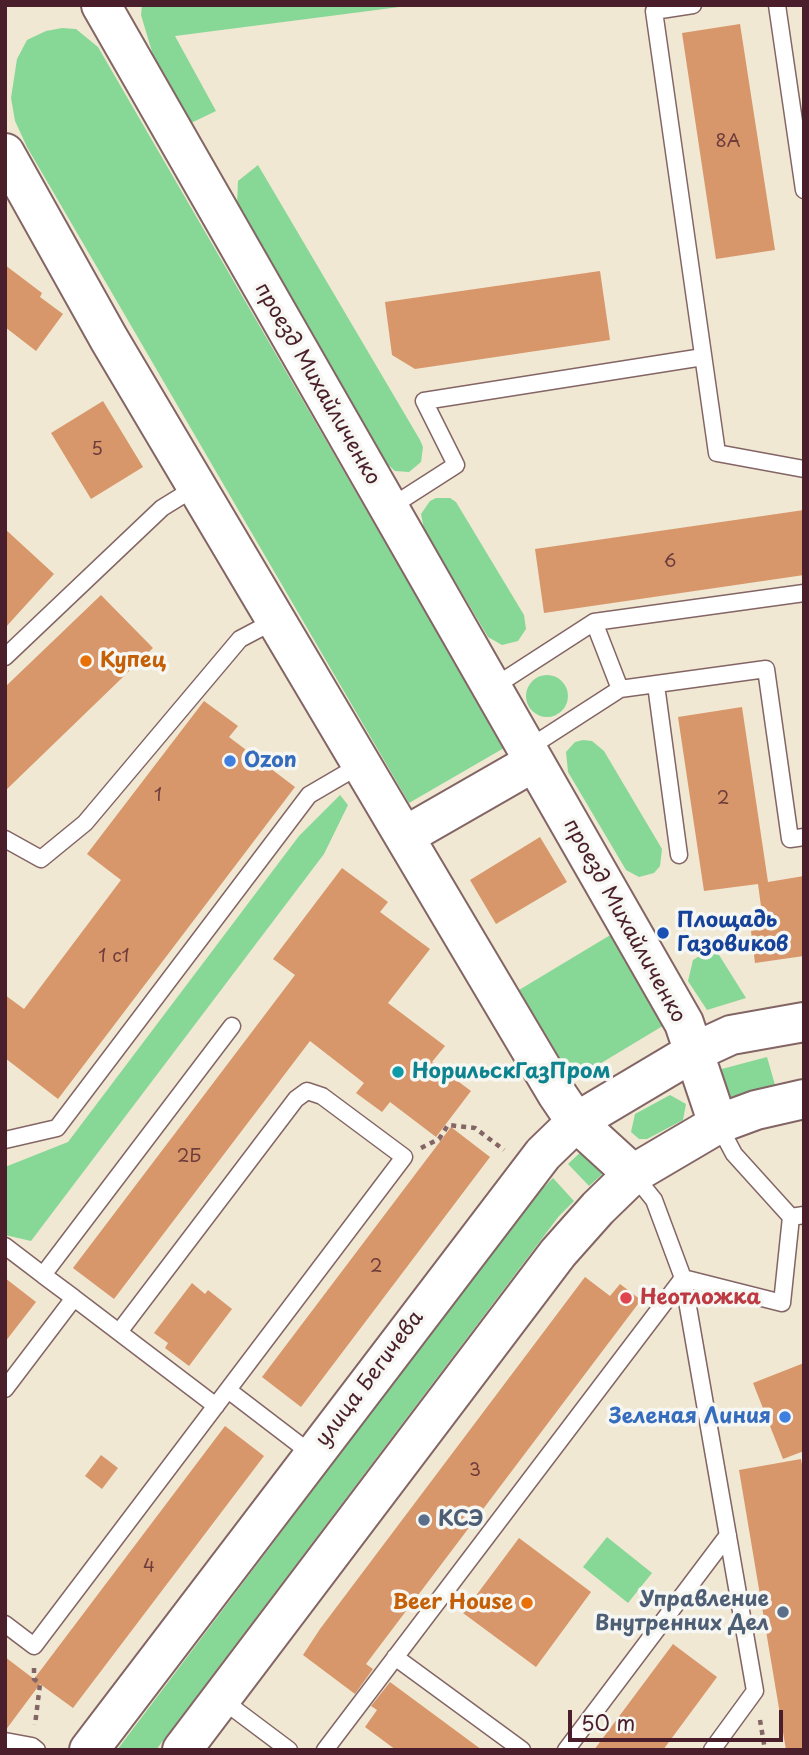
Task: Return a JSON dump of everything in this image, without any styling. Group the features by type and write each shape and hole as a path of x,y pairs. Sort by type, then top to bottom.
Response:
{"street":[{"name":"проезд Михайличенко","path":"101,5 684,1023 718,1124"},
{"path":"5,153 109,339 576,1122 633,1174"},
{"path":"405,836 531,756"},
{"name":"улица Бегичева","path":"89,1750 543,1154 576,1122 692,1053 731,1035 804,1022"},
{"path":"183,1750 558,1253 633,1174 718,1124 757,1110 804,1099"}],"lane":[{"path":"693,5 654,11 717,453 804,469"},
{"path":"778,5 804,190"},
{"path":"388,508 456,465 424,401 703,357"},
{"path":"5,657 162,508 197,486"},
{"path":"492,688 594,622 804,593"},
{"path":"5,839 41,859 85,822 240,639 277,620"},
{"path":"594,622 620,689"},
{"path":"531,756 620,689 766,669 790,839 804,837"},
{"path":"656,685 680,855"},
{"path":"5,1140 57,1128 309,795 362,764"},
{"path":"43,1275 232,1026"},
{"path":"5,1624 34,1646 404,1157 322,1096 307,1091 296,1099 119,1332"},
{"path":"682,1278 782,1303 797,1216 734,1154 718,1124"},
{"path":"633,1174 654,1200 682,1278 755,1691 712,1750"},
{"path":"5,1246 216,1406"},
{"path":"325,1750 682,1278"},
{"path":"5,1389 74,1298"},
{"path":"228,1390 313,1455"},
{"path":"566,1750 728,1535"},
{"path":"395,1657 522,1750"},
{"path":"221,1699 289,1750"},
{"path":"5,1741 34,1748"}],"path":[{"path":"404,1157 439,1139 448,1125 475,1128 505,1151"},
{"path":"34,1646 34,1679 40,1684 34,1748"}],"green space":[{"path":"142,5 415,5 175,36 216,111 191,123 153,55 141,15"},
{"path":"76,29 98,47 504,748 409,803 27,147 15,121 11,98 17,59 27,40 46,31"},
{"path":"258,165 420,440 423,447 421,462 409,472 395,471 384,461 237,205 238,181"},
{"path":"450,498 456,502 524,615 526,629 518,641 502,645 488,637 424,529 421,514 430,501"},
{"path":"547,675 562,681 568,696 562,711 547,717 532,711 526,696 532,681"},
{"path":"592,741 604,751 662,849 660,866 654,873 639,877 626,870 568,772 566,752 575,742"},
{"path":"340,795 348,805 324,854 31,1241 5,1235 5,1167 68,1142 299,836"},
{"path":"612,934 666,1024 573,1080 519,990"},
{"path":"714,947 746,998 707,1010 688,981 693,960"},
{"path":"767,1057 775,1085 729,1099 718,1070"},
{"path":"670,1095 686,1104 683,1120 647,1139 639,1139 631,1132 635,1114"},
{"path":"586,1147 607,1170 589,1186 568,1164"},
{"path":"553,1178 574,1201 559,1216 156,1750 117,1750 534,1197"},
{"path":"607,1537 652,1573 628,1603 583,1567"}],"building":[{"path":"740,24 775,250 716,259 682,33"},
{"path":"5,265 42,293 40,297 63,314 36,351 5,327"},
{"path":"600,271 610,340 415,369 392,355 385,302"},
{"path":"103,401 143,467 91,499 51,433"},
{"path":"804,510 804,575 544,613 535,549"},
{"path":"5,529 54,574 5,628"},
{"name":"Купец","path":"101,595 153,648 5,791 5,687"},
{"path":"204,701 238,726 229,737 295,787 58,1099 5,1058 5,995 24,1009 121,880 87,854"},
{"path":"742,707 768,882 804,876 804,956 755,963 751,931 764,929 758,884 704,891 678,717"},
{"path":"540,837 567,882 496,924 470,880"},
{"path":"342,868 388,902 380,912 430,949 388,1003 445,1046 432,1062 471,1091 436,1137 390,1102 382,1112 356,1093 364,1083 310,1041 114,1299 73,1268 295,975 273,959"},
{"path":"451,1127 490,1157 301,1407 262,1377"},
{"path":"585,1277 610,1296 620,1284 641,1300 366,1664 373,1669 355,1694 303,1655"},
{"path":"5,1278 36,1302 5,1342"},
{"path":"192,1283 205,1294 208,1290 232,1309 189,1366 165,1348 168,1343 154,1333"},
{"name":"Зеленая Линия","path":"804,1363 804,1451 783,1459 753,1383"},
{"path":"225,1426 264,1456 73,1708 40,1684 5,1731 5,1657 34,1679"},
{"path":"101,1455 118,1468 102,1489 85,1476"},
{"name":"Управление Внутренних Дел","path":"801,1459 804,1475 804,1750 786,1750 739,1470"},
{"name":"Beer House","path":"519,1538 591,1592 536,1667 463,1613"},
{"path":"673,1644 717,1677 663,1750 594,1750"},
{"path":"390,1682 482,1750 396,1750 365,1727 377,1710 371,1706"}],"place":[{"name":"Купец","path":"86,661"},
{"name":"Ozon","path":"230,761"},
{"name":"Площадь Газовиков","path":"663,933"},
{"name":"НорильскГазПром","path":"398,1072"},
{"name":"Неотложка","path":"626,1298"},
{"name":"Зеленая Линия","path":"785,1417"},
{"name":"КСЭ","path":"424,1520"},
{"name":"Beer House","path":"527,1603"},
{"name":"Управление Внутренних Дел","path":"783,1612"}]}
